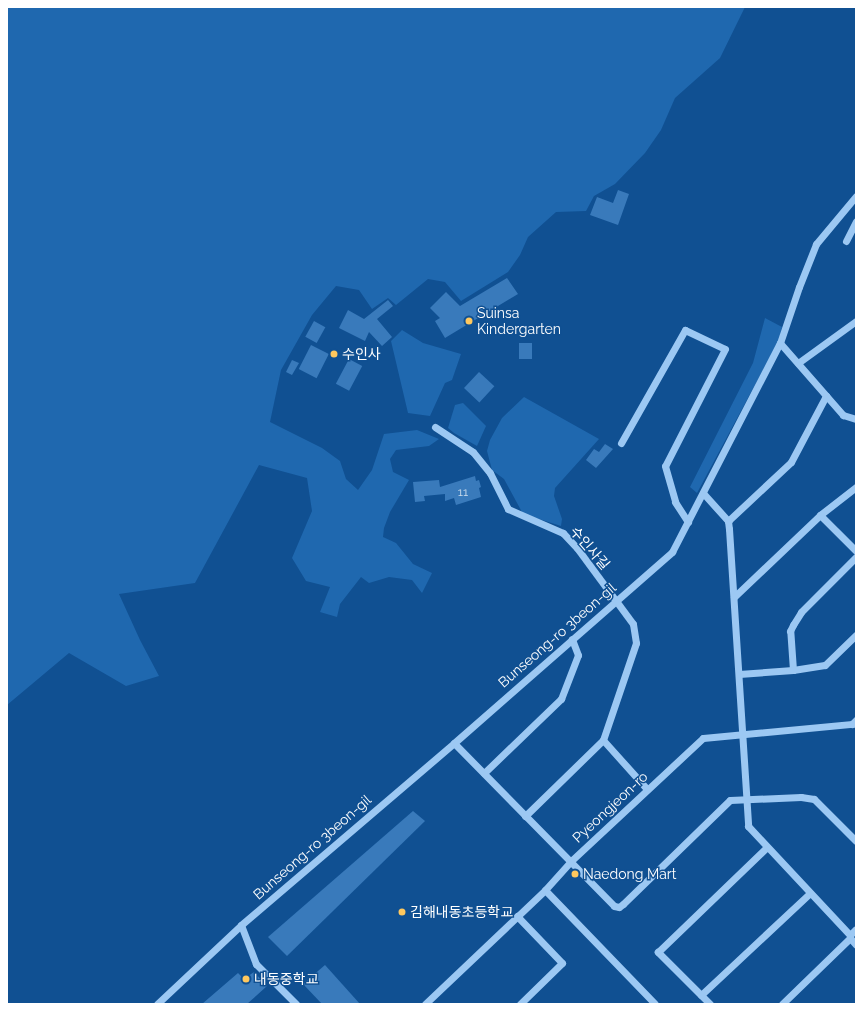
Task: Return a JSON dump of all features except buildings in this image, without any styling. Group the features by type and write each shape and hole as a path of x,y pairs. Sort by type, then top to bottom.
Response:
{"street":[{"name":"Bunseong-ro 3beon-gil","path":"157,1004 241,925 454,743 672,552 780,343 798,288 816,244 856,196"},
{"path":"846,241 856,221"},
{"path":"798,363 856,321"},
{"path":"621,443 685,330 725,349 665,466 675,502 688,522"},
{"path":"780,343 843,415 854,416"},
{"path":"728,521 791,462 826,396"},
{"name":"수인사길","path":"435,427 473,452 490,473 508,509 563,533 577,548 633,624 636,643 603,740"},
{"path":"734,597 820,515 856,487"},
{"path":"703,493 728,521 748,826 850,936 856,945"},
{"path":"820,515 856,551"},
{"path":"793,670 790,631 793,625 801,612 856,557"},
{"path":"739,674 825,666 856,635"},
{"path":"484,773 561,699 578,655 572,640"},
{"name":"Pyeongjeon-ro","path":"426,1004 545,890 571,862 647,789 703,738 855,724"},
{"path":"525,816 603,740 647,789"},
{"path":"454,743 611,904 619,907 730,800 801,797 814,799 856,841"},
{"path":"710,1004 658,952 767,847"},
{"path":"545,890 655,1004"},
{"path":"701,996 810,893"},
{"path":"517,916 562,964 520,1004"},
{"path":"241,925 256,964 296,1004"},
{"path":"782,1004 856,929"}],"shaded area":[{"path":"7,7 745,7 720,58 675,98 661,130 645,153 615,184 594,196 586,211 556,212 528,237 520,255 508,272 461,301 445,282 428,279 396,305 388,298 372,309 359,290 336,286 312,315 281,370 270,422 322,448 340,461 346,479 358,490 372,470 384,434 417,430 439,439 429,446 396,450 390,459 393,472 409,480 390,512 384,528 383,537 396,543 413,564 432,573 422,593 412,580 389,577 369,583 361,577 340,604 337,617 320,612 330,587 306,581 292,558 312,511 307,478 259,465 195,583 119,594 140,640 159,676 126,686 69,653 7,705"},
{"path":"765,318 782,327 779,340 697,493 690,487 753,363"},
{"path":"402,330 423,343 461,354 452,380 445,383 430,416 408,413 391,341"},
{"path":"524,397 599,439 555,488 554,496 562,519 561,526 523,514 504,479 492,470 487,451 490,440 502,418"},
{"path":"463,403 486,426 477,446 448,428 455,405"}],"place":[{"name":"Suinsa Kindergarten","path":"469,321"},
{"name":"수인사","path":"334,354"},
{"name":"Naedong Mart","path":"575,874"},
{"name":"김해내동초등학교","path":"402,912"},
{"name":"내동중학교","path":"246,979"}]}
